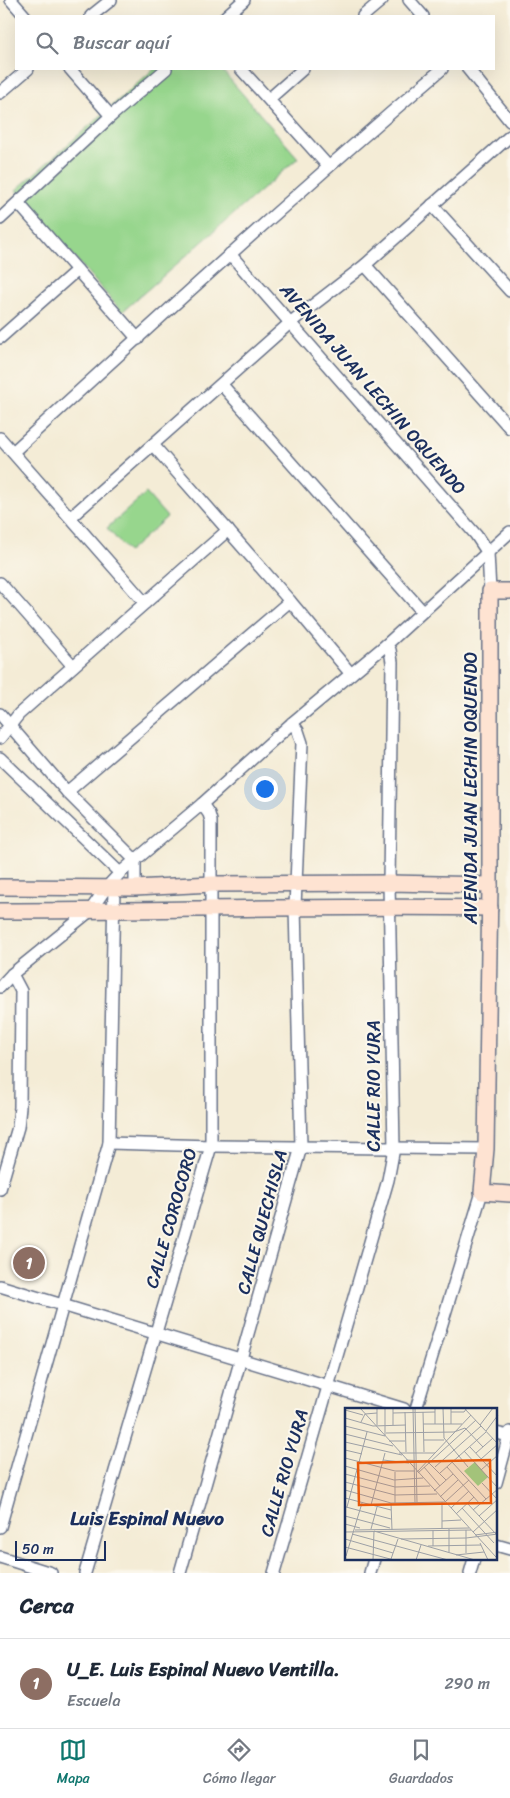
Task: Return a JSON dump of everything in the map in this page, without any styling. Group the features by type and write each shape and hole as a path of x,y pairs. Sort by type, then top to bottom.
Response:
{"street":[{"path":"11,0 24,15"},
{"path":"92,15 111,0"},
{"path":"227,15 244,0"},
{"path":"365,15 382,0"},
{"path":"409,0 422,15"},
{"path":"0,93 27,70"},
{"path":"71,70 110,116"},
{"path":"0,220 110,116 165,70"},
{"path":"242,70 328,166"},
{"path":"269,99 303,70"},
{"path":"13,452 328,166 441,70"},
{"path":"469,70 510,121"},
{"path":"71,517 291,322 365,265 510,136"},
{"path":"19,204 138,339"},
{"path":"432,205 508,284"},
{"name":"AVENIDA JUAN LECHIN OQUENDO","path":"230,254 476,535 488,553 490,591 490,908 486,1149 482,1192 416,1408"},
{"path":"365,265 510,428"},
{"path":"0,338 77,270"},
{"path":"222,385 422,611"},
{"path":"0,438 145,603"},
{"path":"153,445 290,601 351,674"},
{"path":"0,738 9,724 19,714 228,530"},
{"path":"0,986 12,974 90,911 120,873 386,644 510,532"},
{"path":"0,583 73,666"},
{"path":"490,591 510,591"},
{"path":"67,792 290,601"},
{"name":"CALLE RIO YURA","path":"274,1573 388,1180 394,1148 389,906 392,662 390,650 386,644"},
{"path":"0,714 67,792 135,860 135,888"},
{"name":"CALLE QUECHISLA","path":"180,1573 301,1147 295,884 302,743 298,731 292,723"},
{"path":"0,758 120,873"},
{"name":"CALLE COROCORO","path":"85,1573 211,1146 211,821 209,814 202,804"},
{"path":"0,887 135,888 212,884 389,883 490,885"},
{"path":"0,1527 109,1143 112,909 110,888"},
{"path":"0,911 210,910 389,906 490,908"},
{"path":"0,1189 18,1127 20,1107 21,991 12,974"},
{"path":"109,1143 486,1149"},
{"path":"482,1192 510,1194"},
{"path":"0,1286 401,1408"},
{"path":"498,1476 510,1434"},
{"path":"0,1557 51,1573"},
{"path":"370,1573 374,1560"},
{"path":"470,1573 474,1560"}],"green space":[{"path":"153,70 222,70 298,158 122,312 16,190"},
{"path":"146,493 167,517 128,552 107,528"}],"place":[{"name":"U_E. Luis Espinal Nuevo Ventilla.","path":"29,1263"}],"district":[{"name":"Luis Espinal Nuevo","path":"147,1518"}]}
